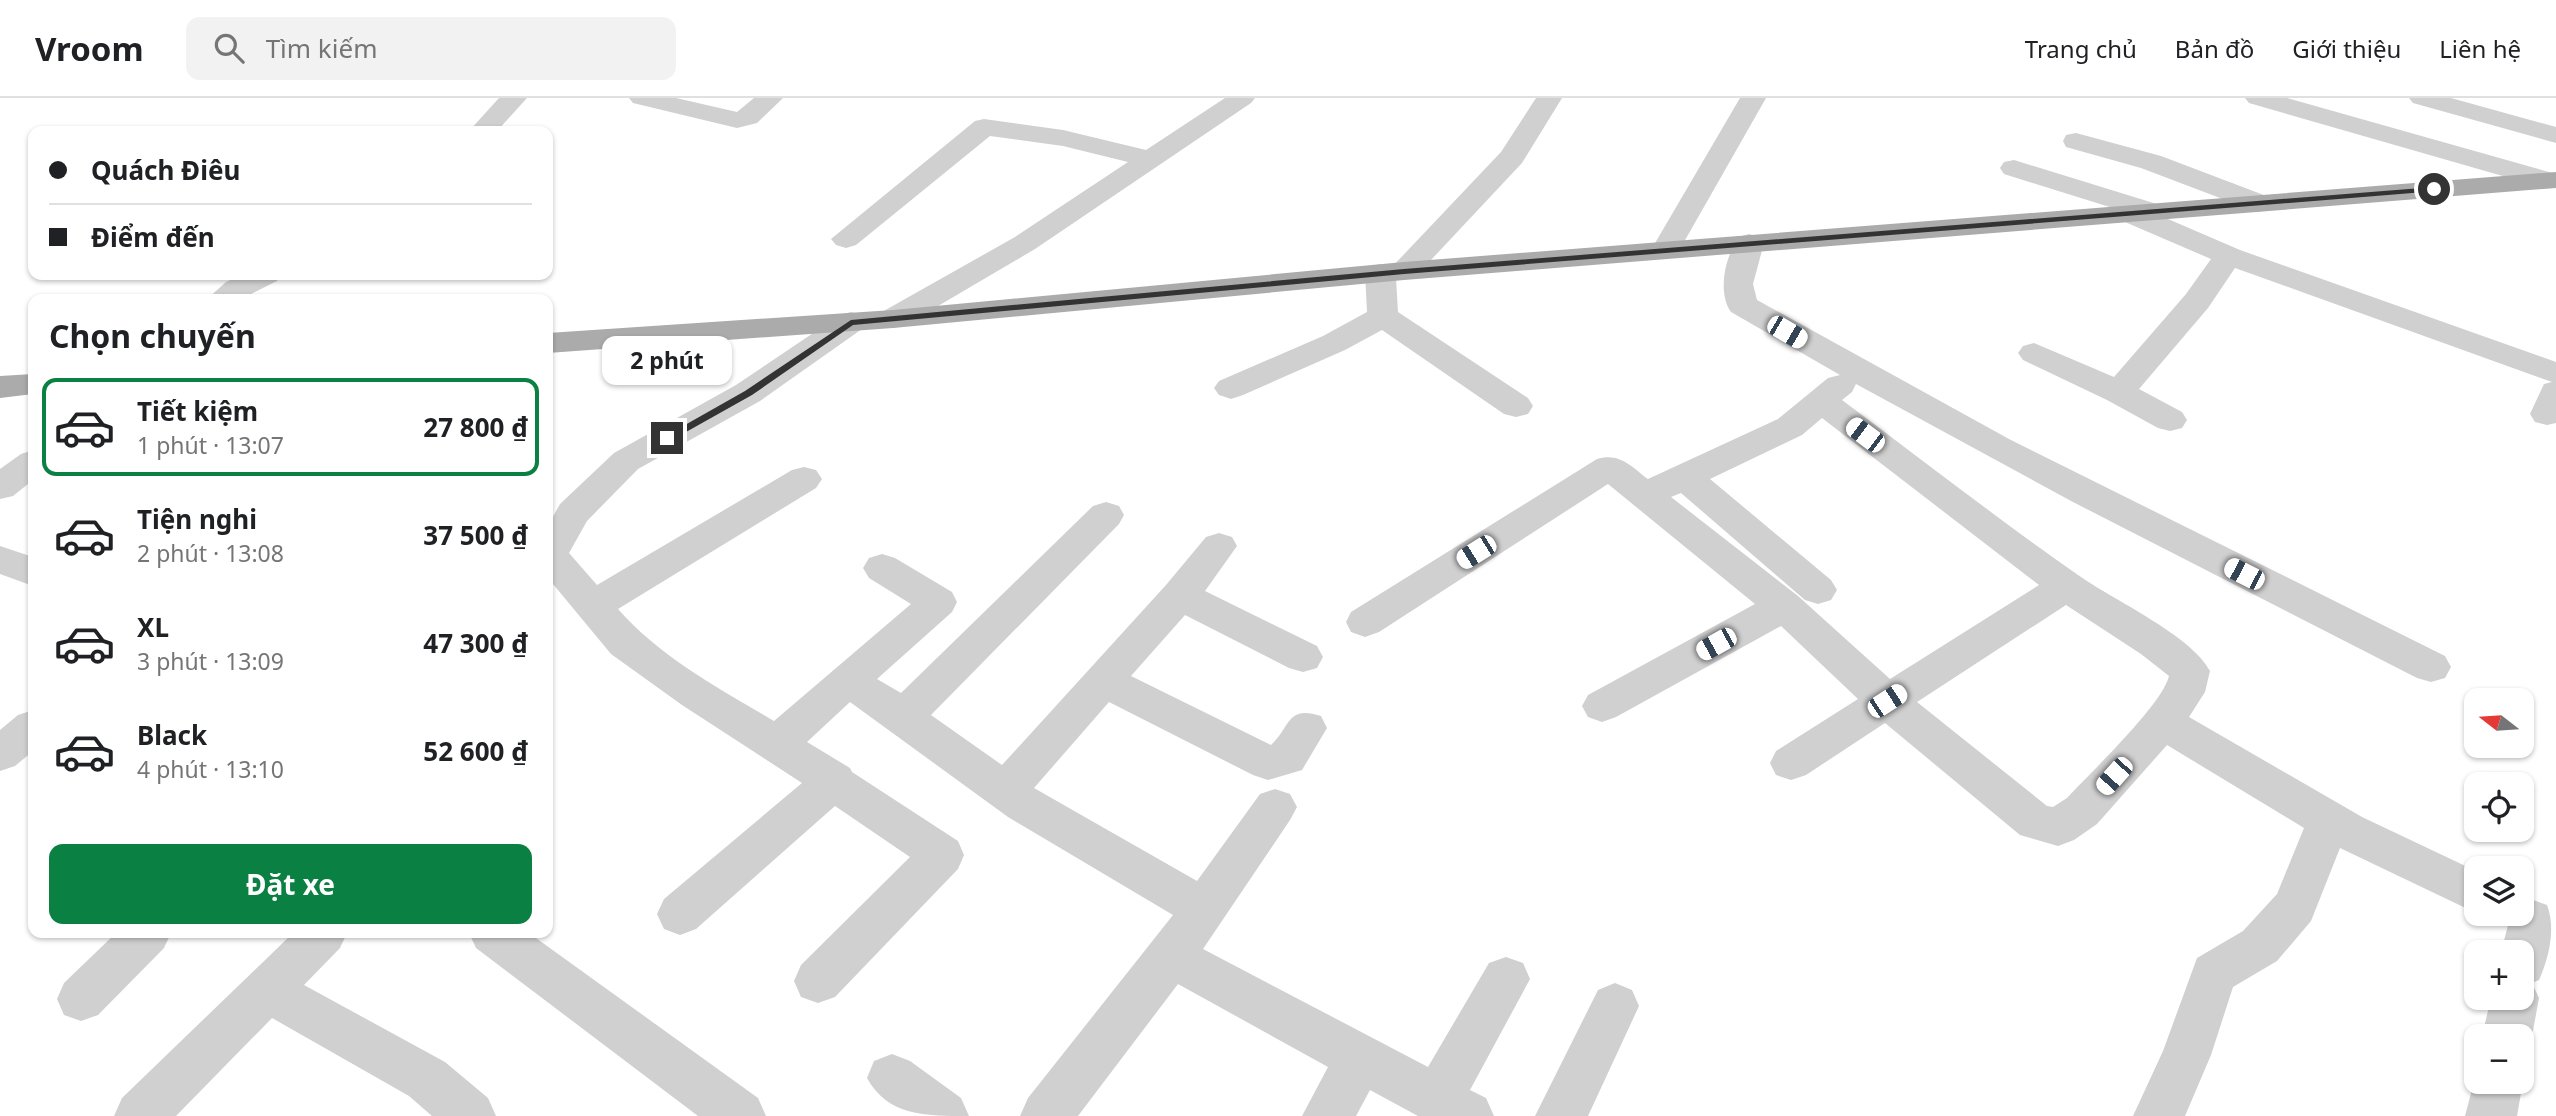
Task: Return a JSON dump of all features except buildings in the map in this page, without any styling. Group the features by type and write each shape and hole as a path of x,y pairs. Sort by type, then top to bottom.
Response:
{"main road":[{"path":"553,343 893,319 1392,272 2553,181"},
{"path":"0,387 28,384"}],"street":[{"path":"487,126 514,98"},
{"path":"642,98 718,105 742,120 770,98"},
{"path":"893,319 1025,243 1242,98"},
{"path":"1231,388 1334,343 1383,316 1392,272 1512,157 1549,98"},
{"path":"1666,250 1753,98"},
{"path":"2258,98 2553,181"},
{"path":"2421,98 2556,135"},
{"path":"846,239 984,127 1063,138 1151,159"},
{"path":"2076,141 2151,162 2259,202"},
{"path":"2014,168 2139,212 2229,256 2556,373"},
{"path":"1749,243 1738,284 1742,305 1856,372 2127,515 2431,667"},
{"path":"2119,393 2197,301 2229,256"},
{"path":"229,294 255,280"},
{"path":"1383,316 1516,405"},
{"path":"553,550 573,513 626,461 748,393 851,322"},
{"path":"2034,353 2170,419"},
{"path":"1645,495 1790,426 1856,372"},
{"path":"1684,476 1801,598 1887,701 2035,822 2057,827 2082,811 2162,722 2185,692 2189,671 2155,643 2066,586 1821,401"},
{"path":"1365,622 1609,467 1645,495 1801,598"},
{"path":"593,606 804,479"},
{"path":"903,717 1106,514"},
{"path":"1005,791 1180,595 1219,546"},
{"path":"0,559 28,570"},
{"path":"553,561 625,643 696,694 835,780 942,855 818,981"},
{"path":"777,744 938,603 883,568"},
{"path":"1791,763 2066,586"},
{"path":"1180,595 1303,657"},
{"path":"1602,706 1801,598"},
{"path":"1102,680 1268,763 1287,758 1306,728"},
{"path":"847,681 903,717 1005,791 1204,909"},
{"path":"2162,722 2329,821 2464,887"},
{"path":"0,754 28,731"},
{"path":"680,915 835,780"},
{"path":"1046,1116 1171,956 1275,807"},
{"path":"2159,1116 2186,1055 2214,973 2260,946 2295,907 2329,821"},
{"path":"2530,940 2535,922"},
{"path":"81,999 143,938"},
{"path":"141,1116 319,938"},
{"path":"499,938 740,1116"},
{"path":"1171,956 1453,1108 1506,979"},
{"path":"267,990 427,1079 470,1116"},
{"path":"1561,1116 1615,1006"},
{"path":"1328,1116 1360,1059"},
{"path":"892,1078 943,1116"},
{"path":"2491,1116 2496,1094"}],"route":[{"path":"667,438 748,393 851,322 1404,271 2434,189"}]}
